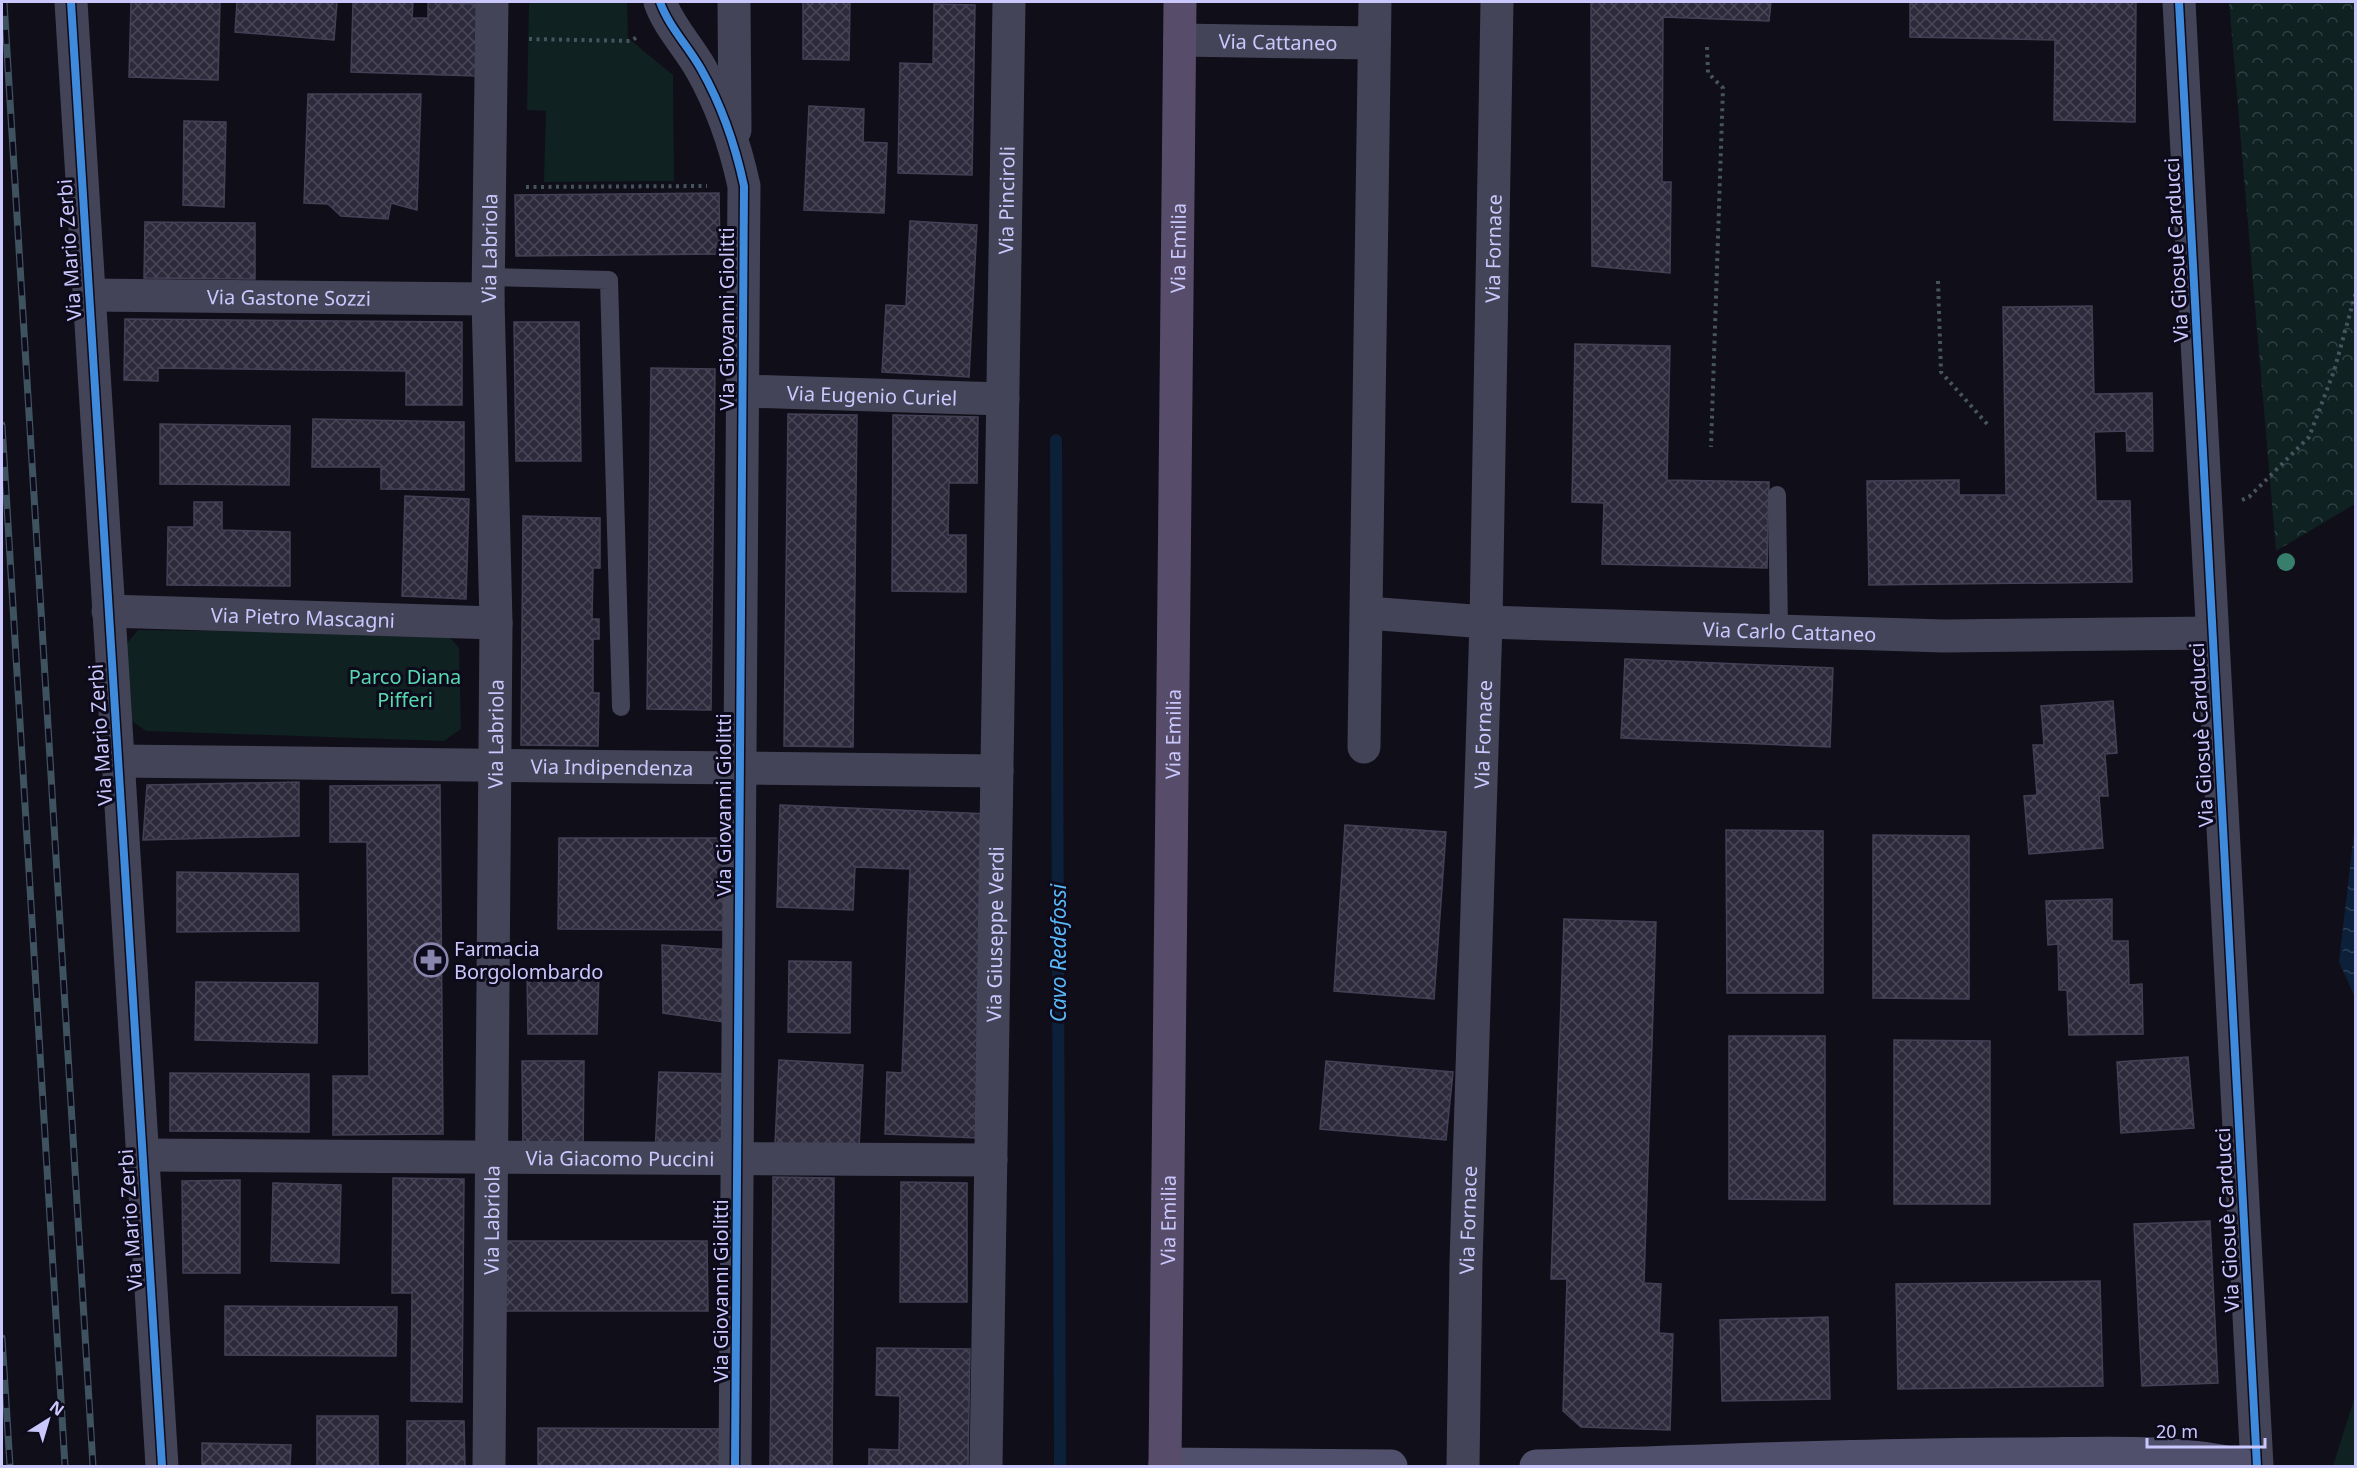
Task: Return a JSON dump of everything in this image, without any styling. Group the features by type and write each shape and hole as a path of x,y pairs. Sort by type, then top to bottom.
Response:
{"main road":[{"name":"Via Emilia","path":"1165,1465 1180,2"}],"street":[{"name":"Via Mario Zerbi","path":"71,2 162,1467"},
{"path":"734,2 735,144"},
{"name":"Via Pinciroli","path":"1003,399 1009,2"},
{"path":"1365,747 1375,2"},
{"name":"Via Fornace","path":"1463,1467 1466,1250 1486,622 1497,2"},
{"name":"Via Giosuè Carducci","path":"2179,2 2257,1467"},
{"path":"663,9 700,68 722,110 735,144"},
{"name":"Via Labriola","path":"489,1467 496,623 488,288 492,14"},
{"name":"Via Cattaneo","path":"1180,40 1374,43"},
{"name":"Via Giovanni Giolitti","path":"735,144 744,186 735,1467"},
{"name":"Via Gastone Sozzi","path":"89,295 488,288"},
{"name":"Via Eugenio Curiel","path":"742,391 1003,399"},
{"name":"Via Giuseppe Verdi","path":"986,1467 1003,399"},
{"name":"Via Pietro Mascagni","path":"108,611 496,623"},
{"name":"Via Carlo Cattaneo","path":"1366,613 1486,622 1944,636 2212,633"},
{"name":"Via Indipendenza","path":"118,761 997,771"},
{"name":"Via Giacomo Puccini","path":"142,1155 991,1160"},
{"path":"1536,1467 1972,1460 2167,1454 2206,1458 2245,1467"},
{"path":"1165,1465 1391,1467"}],"lane":[{"path":"488,288 609,280 621,707"},
{"path":"1777,495 1779,631"}],"path":[{"path":"492,14 529,39 631,41 663,9"},
{"path":"1707,47 1708,73 1723,88 1711,447"},
{"path":"490,188 744,186"},
{"path":"1938,281 1941,372 1988,425"},
{"path":"2207,519 2249,497 2309,437 2334,370 2355,292"}],"green space":[{"path":"529,2 627,2 628,38 673,75 674,181 544,182 546,111 527,110"},
{"path":"2229,2 2355,2 2355,504 2276,551"},
{"name":"Parco Diana Pifferi","path":"138,630 447,634 459,648 461,729 444,741 146,731 129,719 127,643"},
{"path":"2355,1396 2355,1466 2333,1466"}],"water":[{"path":"2355,824 2355,997 2339,962"}],"building":[{"path":"131,2 220,2 218,80 129,77"},
{"path":"237,2 337,2 334,40 235,32"},
{"path":"353,2 413,2 412,18 428,18 428,2 477,4 476,76 351,72"},
{"path":"803,2 850,2 849,60 803,59"},
{"path":"1591,2 1771,2 1769,21 1663,17 1662,182 1671,182 1670,273 1592,266"},
{"path":"1910,2 2136,2 2135,122 2054,120 2055,40 1910,37"},
{"path":"934,4 975,5 972,175 898,173 900,63 933,64"},
{"path":"308,94 421,94 417,210 391,203 388,219 341,216 328,204 304,203"},
{"path":"809,106 864,109 863,142 887,143 884,213 804,210"},
{"path":"184,121 226,122 224,207 183,205"},
{"path":"719,193 720,254 516,256 515,195"},
{"path":"910,221 977,225 969,377 882,372 886,305 906,306"},
{"path":"145,222 255,223 255,279 144,278"},
{"path":"2092,306 2094,394 2152,393 2153,451 2127,451 2126,431 2094,432 2096,501 2130,501 2132,582 1869,585 1867,481 1959,480 1959,495 2006,495 2003,307"},
{"path":"125,319 462,322 462,405 406,405 406,371 158,368 158,381 124,380"},
{"path":"514,322 579,322 581,461 516,461"},
{"path":"1575,344 1670,346 1667,480 1769,482 1767,568 1602,564 1604,503 1572,502"},
{"path":"651,368 715,369 711,710 647,709"},
{"path":"788,414 857,415 853,747 784,746"},
{"path":"893,415 978,417 977,483 949,483 948,535 966,535 966,592 892,591"},
{"path":"313,419 464,422 464,490 381,489 381,467 312,467"},
{"path":"160,424 290,426 289,485 160,484"},
{"path":"405,496 469,499 466,599 402,596"},
{"path":"194,502 222,502 222,530 290,532 290,586 167,585 168,527 194,527"},
{"path":"523,516 600,518 600,568 593,568 592,619 599,619 599,639 593,639 593,693 599,693 598,746 521,745"},
{"path":"1625,659 1833,668 1830,747 1621,738"},
{"path":"2113,701 2117,753 2105,754 2108,796 2099,796 2103,848 2029,854 2024,796 2037,795 2033,745 2044,745 2041,706"},
{"path":"299,782 299,836 143,840 147,785"},
{"path":"440,785 443,1134 333,1135 333,1076 369,1076 367,842 330,842 330,786"},
{"path":"780,805 990,814 977,1138 885,1134 887,1072 902,1073 910,869 855,867 853,910 777,907"},
{"path":"1345,825 1446,832 1434,999 1334,991"},
{"path":"1726,830 1823,831 1823,993 1727,993"},
{"path":"1873,835 1969,836 1969,999 1873,998"},
{"path":"559,838 730,838 730,930 558,929"},
{"path":"177,872 298,874 299,931 177,932"},
{"path":"2112,899 2112,941 2128,941 2129,985 2142,984 2143,1034 2069,1035 2067,990 2059,990 2058,944 2048,945 2046,901"},
{"path":"1564,919 1656,922 1644,1283 1661,1284 1659,1333 1673,1334 1670,1430 1581,1427 1563,1411 1567,1279 1551,1279"},
{"path":"662,945 730,950 738,1024 663,1013"},
{"path":"789,961 851,962 850,1033 788,1032"},
{"path":"599,974 597,1034 528,1034 527,976"},
{"path":"196,982 318,983 317,1043 195,1040"},
{"path":"1729,1036 1825,1036 1825,1200 1729,1199"},
{"path":"1894,1040 1990,1041 1990,1204 1894,1204"},
{"path":"2188,1057 2194,1128 2121,1133 2117,1062"},
{"path":"779,1060 863,1065 859,1148 775,1144"},
{"path":"522,1061 584,1061 583,1154 523,1152"},
{"path":"1326,1061 1453,1072 1446,1140 1320,1129"},
{"path":"659,1072 734,1074 734,1154 655,1154"},
{"path":"170,1073 309,1074 309,1132 170,1131"},
{"path":"773,1177 834,1178 832,1466 770,1466"},
{"path":"393,1178 464,1179 462,1402 411,1401 412,1293 392,1293"},
{"path":"240,1180 240,1273 183,1273 182,1181"},
{"path":"901,1182 967,1183 967,1302 900,1302"},
{"path":"273,1183 341,1185 339,1263 271,1261"},
{"path":"2210,1221 2218,1383 2142,1386 2134,1224"},
{"path":"503,1241 707,1241 708,1311 503,1311"},
{"path":"2100,1281 2103,1386 1898,1389 1896,1284"},
{"path":"225,1306 397,1307 396,1356 225,1355"},
{"path":"1828,1317 1830,1399 1722,1401 1720,1320"},
{"path":"877,1348 970,1349 968,1466 869,1466 869,1449 899,1450 900,1396 876,1395"},
{"path":"317,1416 378,1416 378,1466 317,1466"},
{"path":"407,1421 464,1421 465,1466 407,1466"},
{"path":"538,1428 730,1429 730,1466 538,1466"},
{"path":"202,1443 291,1445 290,1466 202,1466"}],"waterway":[{"name":"Cavo Redefossi","path":"1056,440 1060,1466"}],"railway":[{"path":"4,2 93,1466"},
{"path":"2,425 65,1466"},
{"path":"2,1338 10,1466"}],"cycle path":[{"path":"71,2 162,1466"},
{"path":"660,2 668,20 701,69 715,97 732,140 744,186 735,1466"},
{"path":"2179,2 2257,1466"}],"place":[{"name":"Farmacia Borgolombardo","path":"431,960"}]}
